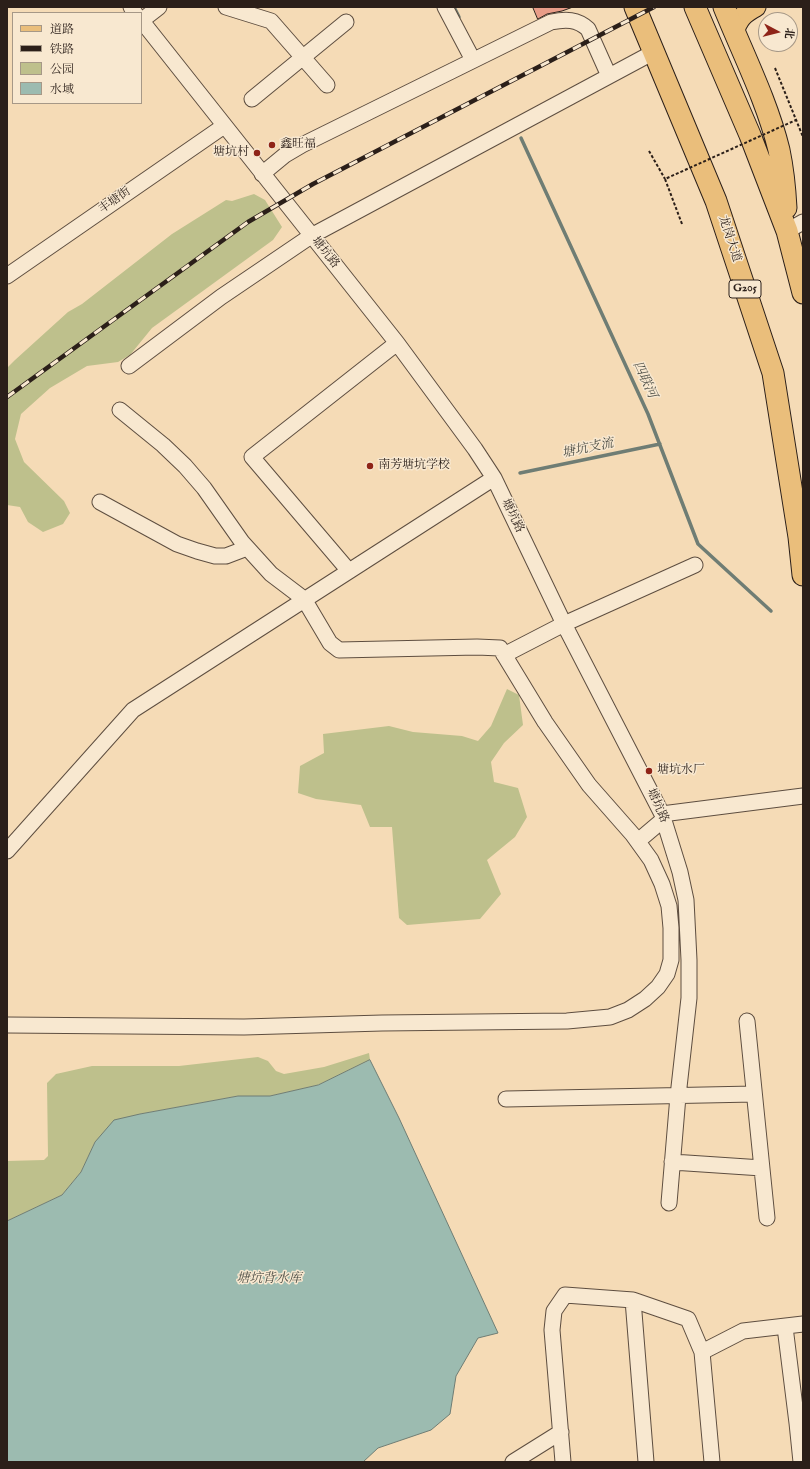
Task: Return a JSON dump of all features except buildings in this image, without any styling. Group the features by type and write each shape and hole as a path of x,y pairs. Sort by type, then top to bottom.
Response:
{"highway":[{"name":"龙岗大道","path":"635,7 716,201 773,373 801,537 803,575"},
{"path":"695,7 750,134 795,226"},
{"path":"724,7 766,109 779,151 785,192 795,226 803,293"}],"main road":[{"path":"734,32 739,20 747,12 756,7"}],"street":[{"path":"142,19 159,7"},
{"path":"226,7 271,21 327,85"},
{"path":"445,7 473,60"},
{"path":"262,174 284,155 302,145 552,22 573,20 582,24 588,30 609,76"},
{"name":"塘坑路","path":"142,21 396,343 475,449 494,478 564,624 663,816 680,872 686,900 689,960 689,998 678,1096 669,1203"},
{"path":"252,99 346,22"},
{"path":"129,366 221,297 311,236 654,52"},
{"name":"丰塘街","path":"7,276 224,126"},
{"path":"349,571 252,457 396,343"},
{"path":"7,1025 244,1027 382,1023 568,1021 610,1016 628,1010 645,999 658,987 667,974 671,960 669,906 662,884 651,860 638,841 589,785 545,722 500,648 477,647 339,650 330,643 304,599 270,574 247,548 204,488 185,466 163,444 120,410"},
{"path":"7,851 133,710 494,478"},
{"path":"100,502 177,544 197,551 215,556 226,556 247,548"},
{"path":"504,655 564,624 694,565"},
{"path":"638,841 663,816 803,796"},
{"path":"746,1021 766,1218"},
{"path":"506,1099 754,1094"},
{"path":"672,1162 762,1168"},
{"path":"563,1462 552,1330 554,1311 565,1295 633,1300 688,1319 702,1352 712,1462"},
{"path":"633,1300 646,1462"},
{"path":"702,1352 743,1331 803,1324"},
{"path":"785,1327 801,1462"},
{"path":"513,1462 561,1432"}],"path":[{"path":"775,68 803,137"},
{"path":"665,178 796,120"},
{"path":"649,151 665,178 682,224"}],"green space":[{"path":"254,194 265,200 282,227 273,240 152,328 130,355 118,362 87,366 50,388 21,414 15,439 24,462 64,501 70,513 63,524 43,532 28,522 20,507 7,505 7,368 68,312 82,304 172,234 226,200 232,201"},
{"path":"507,689 519,695 523,725 504,743 491,762 494,782 518,788 527,817 515,837 487,860 501,894 480,919 407,925 399,918 392,827 370,827 361,805 316,799 298,793 300,766 324,753 323,734 389,726 413,732 462,736 478,741 491,726"},
{"path":"369,1053 370,1060 318,1085 270,1096 238,1096 140,1114 95,1142 81,1172 62,1195 7,1221 7,1161 44,1160 48,1156 47,1083 56,1074 92,1066 179,1066 258,1057 268,1061 276,1071 284,1074 324,1067"}],"water":[{"name":"塘坑背水库","path":"370,1060 399,1118 498,1333 478,1338 456,1376 450,1414 431,1430 378,1448 363,1462 7,1462 7,1221 62,1195 81,1172 95,1142 114,1120 238,1096 270,1096 318,1085"}],"waterway":[{"name":"四联河","path":"454,7 459,17"},
{"name":"四联河","path":"521,138 648,414 698,544 771,611"},
{"name":"塘坑支流","path":"520,473 660,444"}],"railway":[{"path":"7,397 248,222 313,184 654,7"}],"place":[{"name":"鑫旺福","path":"272,145"},
{"name":"塘坑村","path":"257,153"},
{"name":"南芳塘坑学校","path":"370,466"},
{"name":"塘坑水厂","path":"649,771"}]}
